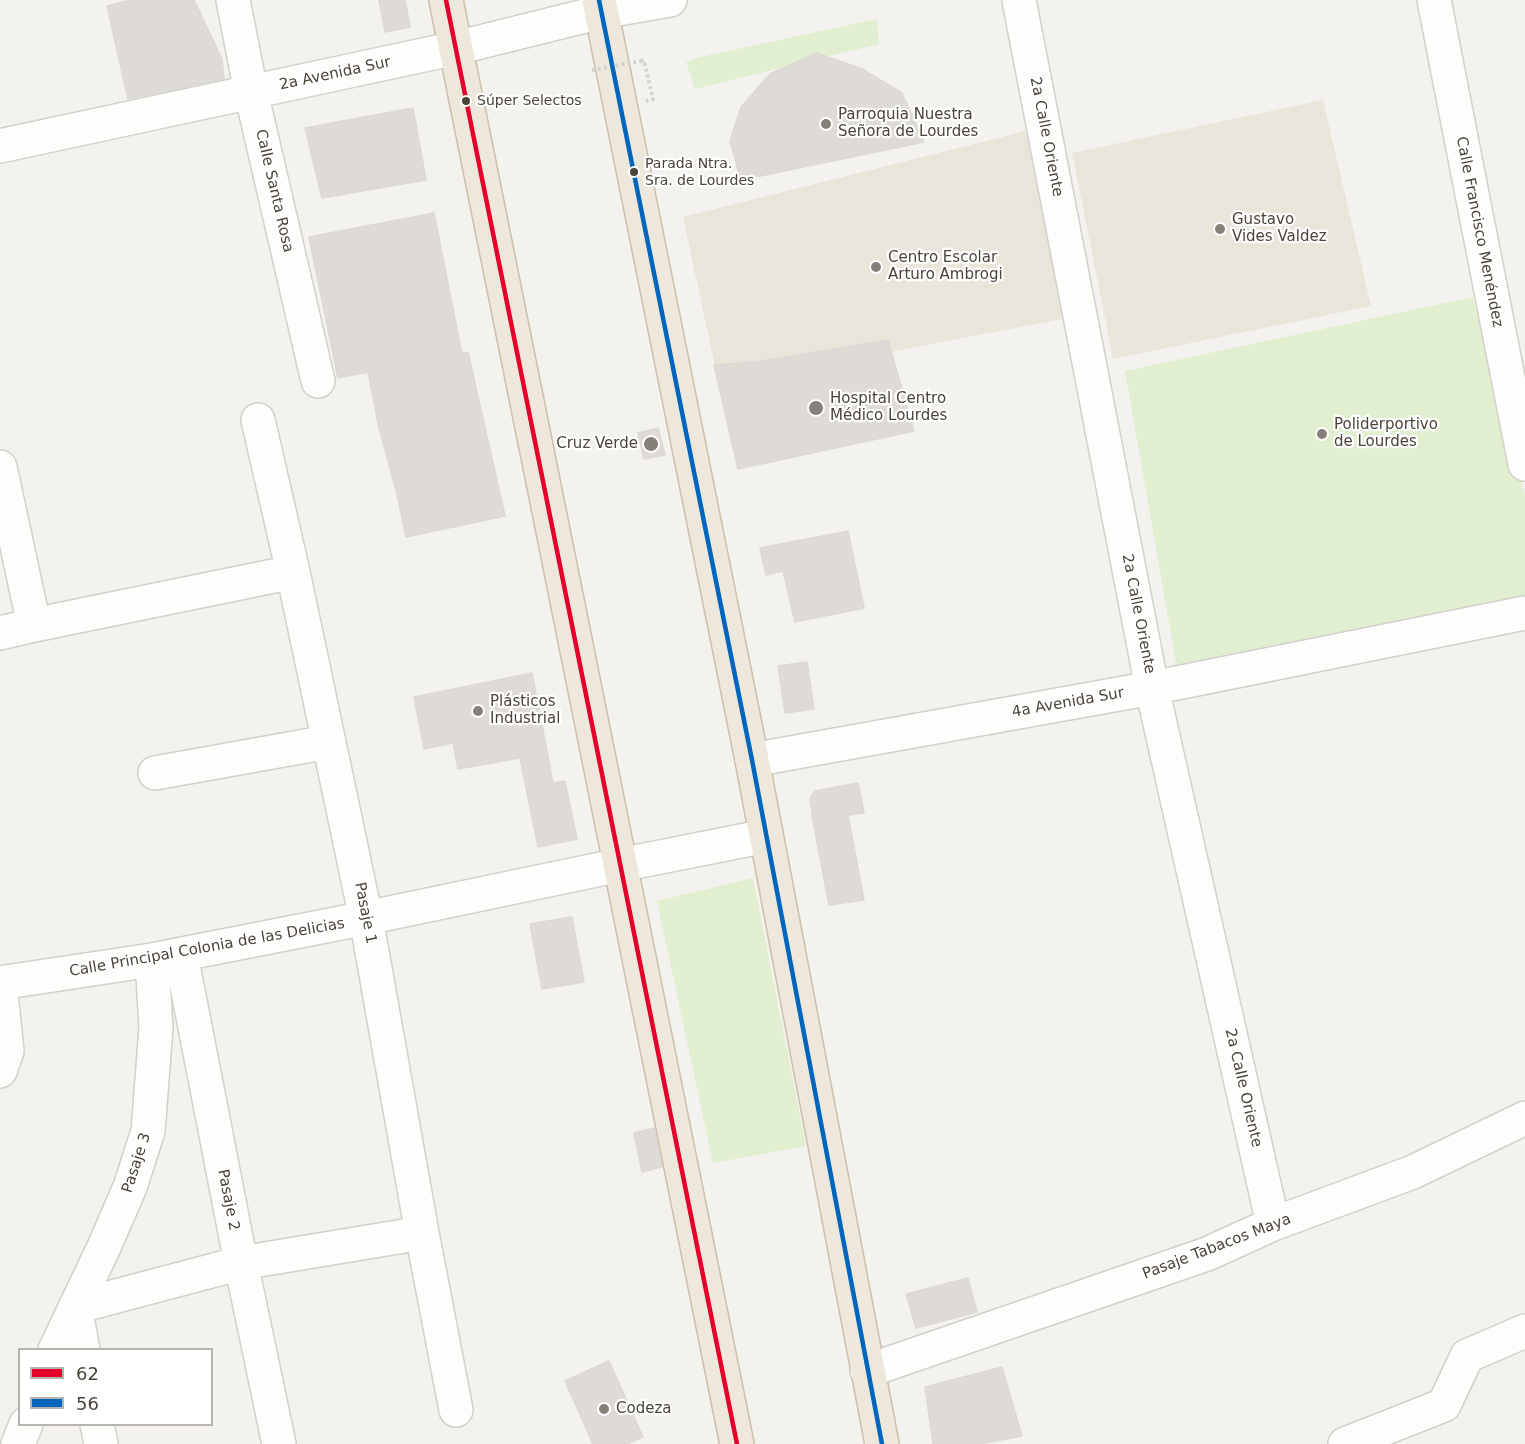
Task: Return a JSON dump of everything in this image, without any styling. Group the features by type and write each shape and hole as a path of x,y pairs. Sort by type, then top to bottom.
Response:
{"highway":[{"path":"446,0 737,1444"},
{"path":"600,6 752,760 882,1444"}],"street":[{"name":"Calle Santa Rosa","path":"233,0 251,92 318,381"},
{"name":"2a Avenida Sur","path":"0,146 456,48 600,6 670,0"},
{"name":"2a Calle Oriente","path":"1019,0 1152,688 1274,1224"},
{"name":"Calle Francisco Menéndez","path":"1434,0 1525,464"},
{"name":"Pasaje 1","path":"258,420 293,572 366,918 456,1410"},
{"path":"0,467 34,625"},
{"path":"0,633 293,572"},
{"name":"4a Avenida Sur","path":"752,760 1152,688 1525,613"},
{"path":"155,773 328,742"},
{"name":"Calle Principal Colonia de las Delicias","path":"0,983 166,957 765,836"},
{"name":"Pasaje 2","path":"166,957 241,1263 279,1444"},
{"name":"Pasaje 3","path":"56,1348 130,1186 148,1131 156,1028 166,957"},
{"path":"0,983 7,1051 0,1071"},
{"name":"Pasaje Tabacos Maya","path":"867,1371 1207,1254 1274,1224 1413,1172 1525,1118"},
{"path":"83,1348 75,1307 241,1263 422,1233"},
{"path":"1346,1444 1444,1405 1467,1356 1525,1331"},
{"path":"18,1444 26,1426"},
{"path":"97,1426 101,1444"}],"path":[{"path":"592,70 642,60 653,99"}],"shaded area":[{"name":"Gustavo Vides Valdez","path":"1323,100 1371,306 1113,359 1072,153"},
{"name":"Centro Escolar Arturo Ambrogi","path":"1026,131 1072,317 719,385 683,217"}],"green space":[{"path":"877,19 879,44 695,89 686,62 696,58"},
{"name":"Poliderportivo de Lourdes","path":"1473,297 1525,496 1525,606 1180,686 1125,371"},
{"path":"753,878 806,1146 713,1163 657,901"}],"building":[{"path":"131,0 194,0 222,59 224,79 128,99 107,6"},
{"path":"379,0 405,0 410,27 385,32"},
{"name":"Parroquia Nuestra Señora de Lourdes","path":"817,53 862,69 902,93 924,142 741,180 730,141 741,107 770,74"},
{"path":"413,108 426,180 322,198 305,128"},
{"path":"434,213 462,354 468,352 505,516 406,537 379,428 368,372 338,378 309,237"},
{"name":"Hospital Centro Médico Lourdes","path":"888,340 914,431 738,469 714,365 755,362"},
{"name":"Cruz Verde","path":"658,428 665,455 644,459 638,433"},
{"path":"848,531 864,608 795,622 783,571 766,575 760,548"},
{"path":"807,662 814,709 785,713 778,666"},
{"path":"532,673 553,783 565,781 577,839 538,847 520,758 458,769 453,743 424,749 414,697"},
{"path":"858,783 864,813 848,815 864,900 829,905 810,798 815,791"},
{"path":"572,917 584,982 542,989 530,924"},
{"path":"654,1128 662,1167 642,1172 634,1133"},
{"path":"968,1278 977,1312 916,1328 906,1294"},
{"name":"Codeza","path":"609,1361 643,1437 627,1444 593,1444 565,1381"},
{"path":"1002,1367 1022,1436 980,1444 933,1444 925,1387"}],"transit line":[{"name":"62","path":"446,0 737,1444"},
{"name":"56","path":"599,0 752,760 882,1444"}],"place":[{"name":"Súper Selectos","path":"466,101"},
{"name":"Parroquia Nuestra Señora de Lourdes","path":"826,124"},
{"name":"Parada Ntra. Sra. de Lourdes","path":"634,172"},
{"name":"Gustavo Vides Valdez","path":"1220,229"},
{"name":"Centro Escolar Arturo Ambrogi","path":"876,267"},
{"name":"Hospital Centro Médico Lourdes","path":"816,408"},
{"name":"Poliderportivo de Lourdes","path":"1322,434"},
{"name":"Cruz Verde","path":"651,444"},
{"name":"Plásticos Industrial","path":"478,711"},
{"name":"Codeza","path":"604,1409"}]}
